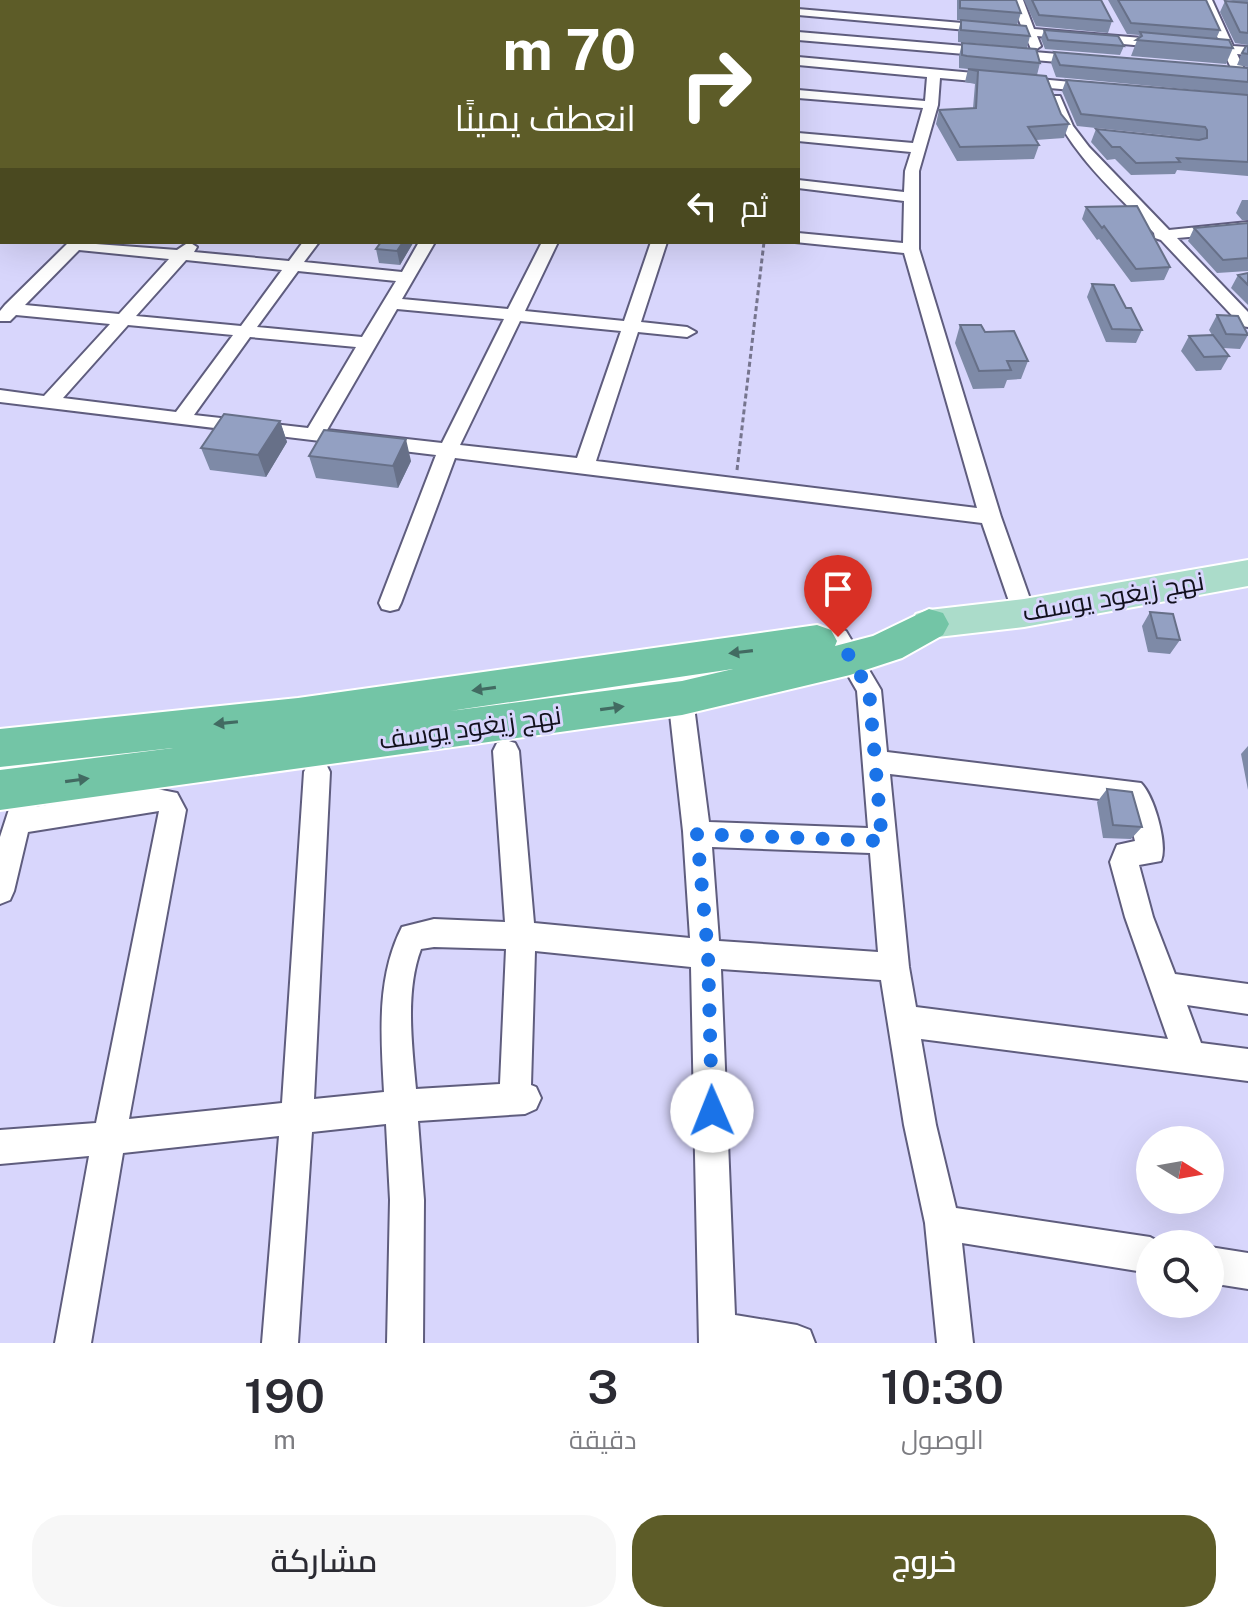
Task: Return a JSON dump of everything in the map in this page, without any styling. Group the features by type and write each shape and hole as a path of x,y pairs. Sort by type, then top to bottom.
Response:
{"highway":[{"name":"نهج زيغود يوسف","path":"14,800 844,648 887,647 929,624"},
{"name":"نهج زيغود يوسف","path":"0,748 679,679"}],"main road":[{"name":"نهج زيغود يوسف","path":"929,624 1024,613 1248,573"}],"street":[{"path":"825,63 833,0"},
{"path":"1017,0 1062,119 1079,134 1161,235 1248,322"},
{"path":"1193,1 1212,2 1228,49 1244,73 1248,91"},
{"path":"800,12 938,18 1125,46 1248,51"},
{"path":"938,18 943,48 941,74 917,148 910,197 911,249 990,517 1024,613"},
{"path":"1114,27 1125,46"},
{"path":"800,36 1102,61"},
{"path":"800,61 1107,89"},
{"path":"1224,71 1244,73"},
{"path":"800,98 931,105"},
{"path":"800,137 917,148"},
{"path":"800,184 910,197"},
{"path":"1161,235 1248,227"},
{"path":"800,238 911,249"},
{"path":"6,315 76,244 407,277"},
{"path":"49,402 191,244"},
{"path":"181,419 310,244"},
{"path":"314,435 426,244"},
{"path":"390,603 449,448 549,244"},
{"path":"585,464 658,244"},
{"path":"1210,282 1235,279"},
{"path":"392,303 687,332"},
{"path":"6,315 125,320 368,343"},
{"path":"0,396 314,435 735,481 990,517"},
{"path":"844,648 869,690 894,967 920,1125 942,1223 955,1343"},
{"path":"679,679 708,954 717,1337 797,1343"},
{"path":"0,1147 109,1138 297,1115 520,1098 521,936 506,751"},
{"path":"875,761 1132,791 1139,798 1151,852 1127,854 1124,862 1139,917 1190,1056"},
{"path":"280,1343 317,772"},
{"path":"0,891 14,800 152,799 166,800 173,810 109,1138 73,1343"},
{"path":"697,834 882,841"},
{"path":"405,1343 407,1200 398,1058 399,978 410,939 434,933 521,936 708,954 894,967"},
{"path":"1167,988 1248,999"},
{"path":"904,1021 1248,1065"},
{"path":"942,1223 1136,1253"},
{"path":"1224,1267 1248,1271"}],"path":[{"path":"735,481 764,244"}],"building":[{"path":"960,0 1016,0 1021,13 960,8"},
{"path":"1032,0 1101,0 1112,21 1039,15"},
{"path":"1118,0 1206,0 1220,30 1131,23"},
{"path":"1225,1 1248,3 1248,33 1240,32"},
{"path":"961,20 1026,26 1030,36 961,30"},
{"path":"1044,30 1118,36 1124,46 1048,40"},
{"path":"1140,32 1229,40 1233,48 1136,40 1142,36"},
{"path":"962,43 1036,49 1040,63 962,55"},
{"path":"1054,52 1248,68 1248,82 1060,65"},
{"path":"968,69 1046,76 1061,114 1069,124 1028,127 1039,145 960,147 939,110 976,108 978,71"},
{"path":"1066,80 1248,95 1248,162 1177,158 1180,162 1136,163 1120,147 1112,147 1096,129 1199,140 1207,138 1207,130 1205,127 1081,114"},
{"path":"1137,206 1170,267 1136,269 1086,207"},
{"path":"1248,223 1248,258 1223,260 1194,228"},
{"path":"380,244 402,244 397,251 376,249"},
{"path":"1248,273 1248,285 1238,275"},
{"path":"1092,284 1114,285 1142,330 1112,329"},
{"path":"1217,315 1238,316 1248,335 1226,334"},
{"path":"960,325 981,325 985,332 1014,331 1028,361 1007,361 1011,370 979,371"},
{"path":"1213,335 1229,356 1204,357 1189,336"},
{"path":"224,414 280,421 258,455 201,448"},
{"path":"324,430 406,439 393,466 309,456"},
{"path":"1150,612 1173,614 1180,640 1157,638"},
{"path":"1107,789 1132,792 1142,827 1113,825"}],"route":[{"path":"712,1111 708,954 697,834 882,841 869,690 838,637"}]}
